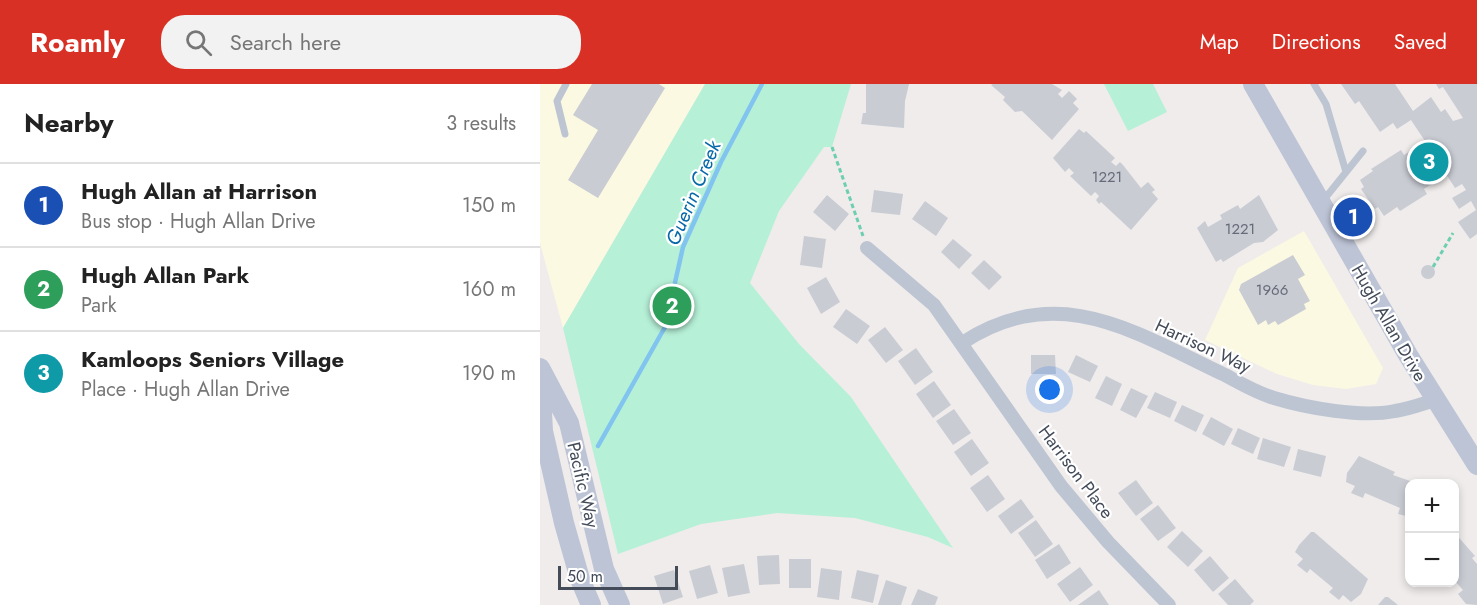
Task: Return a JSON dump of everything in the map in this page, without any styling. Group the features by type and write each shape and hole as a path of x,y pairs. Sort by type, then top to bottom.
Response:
{"main road":[{"name":"Hugh Allan Drive","path":"1253,84 1320,204 1435,400 1477,465"},
{"name":"Pacific Way","path":"540,368 543,431 564,523 580,579 591,605"},
{"name":"Pacific Way","path":"540,368 569,423 604,568 620,605"}],"street":[{"name":"Harrison Place","path":"867,248 934,305 1061,486 1108,542 1169,605"},
{"name":"Harrison Way","path":"962,343 987,326 1035,313 1067,313 1110,323 1272,398 1334,411 1394,412 1435,400"}],"lane":[{"path":"565,134 557,101 566,84"},
{"path":"1314,84 1326,105 1346,172"},
{"path":"1320,204 1363,151"}],"path":[{"path":"832,147 867,248"},
{"path":"1433,267 1453,233"}],"shaded area":[{"path":"540,84 705,84 563,328 540,243"},
{"path":"1304,231 1383,368 1376,384 1346,389 1313,385 1277,374 1205,340 1238,268"}],"green space":[{"path":"705,84 851,84 832,147 824,147 779,211 750,283 799,344 851,397 953,548 928,537 855,518 777,513 701,524 618,554 563,328"},
{"path":"1104,84 1153,84 1167,112 1128,131"}],"building":[{"path":"592,84 659,84 665,88 598,198 568,180 598,130 573,115"},
{"path":"866,84 909,84 905,101 904,128 861,124 863,113 866,113"},
{"path":"1052,84 1062,90 1058,94 1062,98 1069,91 1077,99 1073,103 1079,109 1052,140 1022,111 1015,112 1003,100 1005,97 991,85"},
{"path":"1341,84 1395,84 1413,111 1431,97 1441,112 1445,109 1453,121 1463,118 1443,87 1439,89 1436,84 1477,84 1477,234 1470,239 1458,222 1476,210 1471,201 1459,209 1452,198 1466,190 1462,184 1455,188 1446,174 1424,189 1427,194 1400,211 1397,207 1384,216 1378,207 1375,209 1361,189 1364,187 1360,180 1373,171 1371,169 1401,150 1404,155 1425,141 1411,120 1397,129 1393,123 1380,132 1359,101 1355,104"},
{"path":"1079,129 1084,133 1086,131 1115,158 1111,162 1116,166 1120,162 1141,188 1148,182 1155,190 1152,192 1158,199 1131,230 1101,202 1099,204 1096,200 1099,196 1095,192 1091,196 1070,176 1074,173 1069,168 1065,172 1053,158"},
{"path":"874,190 903,194 900,215 871,212"},
{"path":"827,195 849,214 835,231 813,212"},
{"path":"1259,195 1278,230 1263,242 1254,243 1223,262 1221,259 1216,262 1197,228 1205,221 1208,227 1222,219 1220,215 1238,205 1240,209"},
{"path":"925,201 948,218 936,236 912,219"},
{"path":"804,236 826,239 822,268 800,265"},
{"path":"953,239 972,255 959,269 941,252"},
{"path":"1293,255 1305,275 1298,279 1310,301 1304,304 1306,309 1278,325 1275,321 1268,325 1266,320 1258,325 1239,290 1241,284"},
{"path":"984,260 1002,277 989,290 971,273"},
{"path":"1428,265 1433,267 1435,272 1433,277 1428,279 1423,277 1421,272 1423,267"},
{"path":"826,277 840,302 821,314 807,288"},
{"path":"846,309 870,326 857,344 833,327"},
{"path":"885,327 903,350 886,363 868,340"},
{"path":"916,348 933,372 915,385 898,361"},
{"path":"1031,355 1055,355 1056,374 1031,374"},
{"path":"1076,355 1098,366 1090,382 1068,372"},
{"path":"1106,376 1122,384 1112,406 1095,398"},
{"path":"934,381 951,405 933,418 916,394"},
{"path":"1131,388 1148,396 1136,418 1120,410"},
{"path":"1155,392 1177,402 1170,418 1147,408"},
{"path":"1182,405 1204,415 1196,432 1174,421"},
{"path":"954,409 971,433 953,445 936,421"},
{"path":"1211,417 1233,429 1224,446 1202,434"},
{"path":"1238,428 1260,438 1253,454 1231,444"},
{"path":"1263,438 1291,447 1284,467 1257,459"},
{"path":"972,439 989,463 971,476 954,452"},
{"path":"1298,449 1326,456 1321,477 1293,470"},
{"path":"1359,456 1395,472 1393,475 1405,479 1405,516 1398,514 1400,508 1365,493 1363,498 1351,493 1355,486 1346,482 1347,473"},
{"path":"988,475 1005,499 987,512 970,488"},
{"path":"1136,480 1153,503 1136,516 1118,493"},
{"path":"1021,499 1034,517 1011,534 998,516"},
{"path":"1158,505 1176,528 1158,541 1140,519"},
{"path":"1036,520 1053,544 1035,557 1018,533"},
{"path":"1182,531 1203,551 1188,567 1167,547"},
{"path":"1311,532 1314,532 1368,579 1361,594 1351,602 1343,595 1339,600 1329,592 1333,588 1310,569 1307,573 1297,565 1303,559 1295,552"},
{"path":"1459,538 1475,556 1472,558 1477,564 1477,605 1466,604 1458,594 1463,590 1459,586"},
{"path":"1059,544 1071,563 1047,579 1035,560"},
{"path":"779,555 780,584 759,585 757,556"},
{"path":"1210,556 1229,578 1213,592 1194,570"},
{"path":"789,559 811,559 811,588 789,588"},
{"path":"744,564 750,593 728,597 722,568"},
{"path":"710,565 718,593 697,599 689,571"},
{"path":"1080,567 1093,585 1070,602 1057,584"},
{"path":"821,568 842,571 839,600 817,597"},
{"path":"674,570 683,597 663,604 654,576"},
{"path":"857,570 879,575 873,603 851,598"},
{"path":"1235,579 1254,601 1250,605 1228,605 1218,594"},
{"path":"886,580 907,587 901,605 878,605"},
{"path":"918,589 938,597 935,605 911,605"},
{"path":"1099,590 1109,605 1078,605"},
{"path":"1385,597 1388,597 1398,605 1378,605"}],"waterway":[{"name":"Guerin Creek","path":"598,446 665,327 683,247 721,162 762,84"}],"place":[{"name":"Kamloops Seniors Village","path":"1429,162"},
{"name":"Hugh Allan at Harrison","path":"1353,217"},
{"name":"Hugh Allan Park","path":"672,306"}]}
